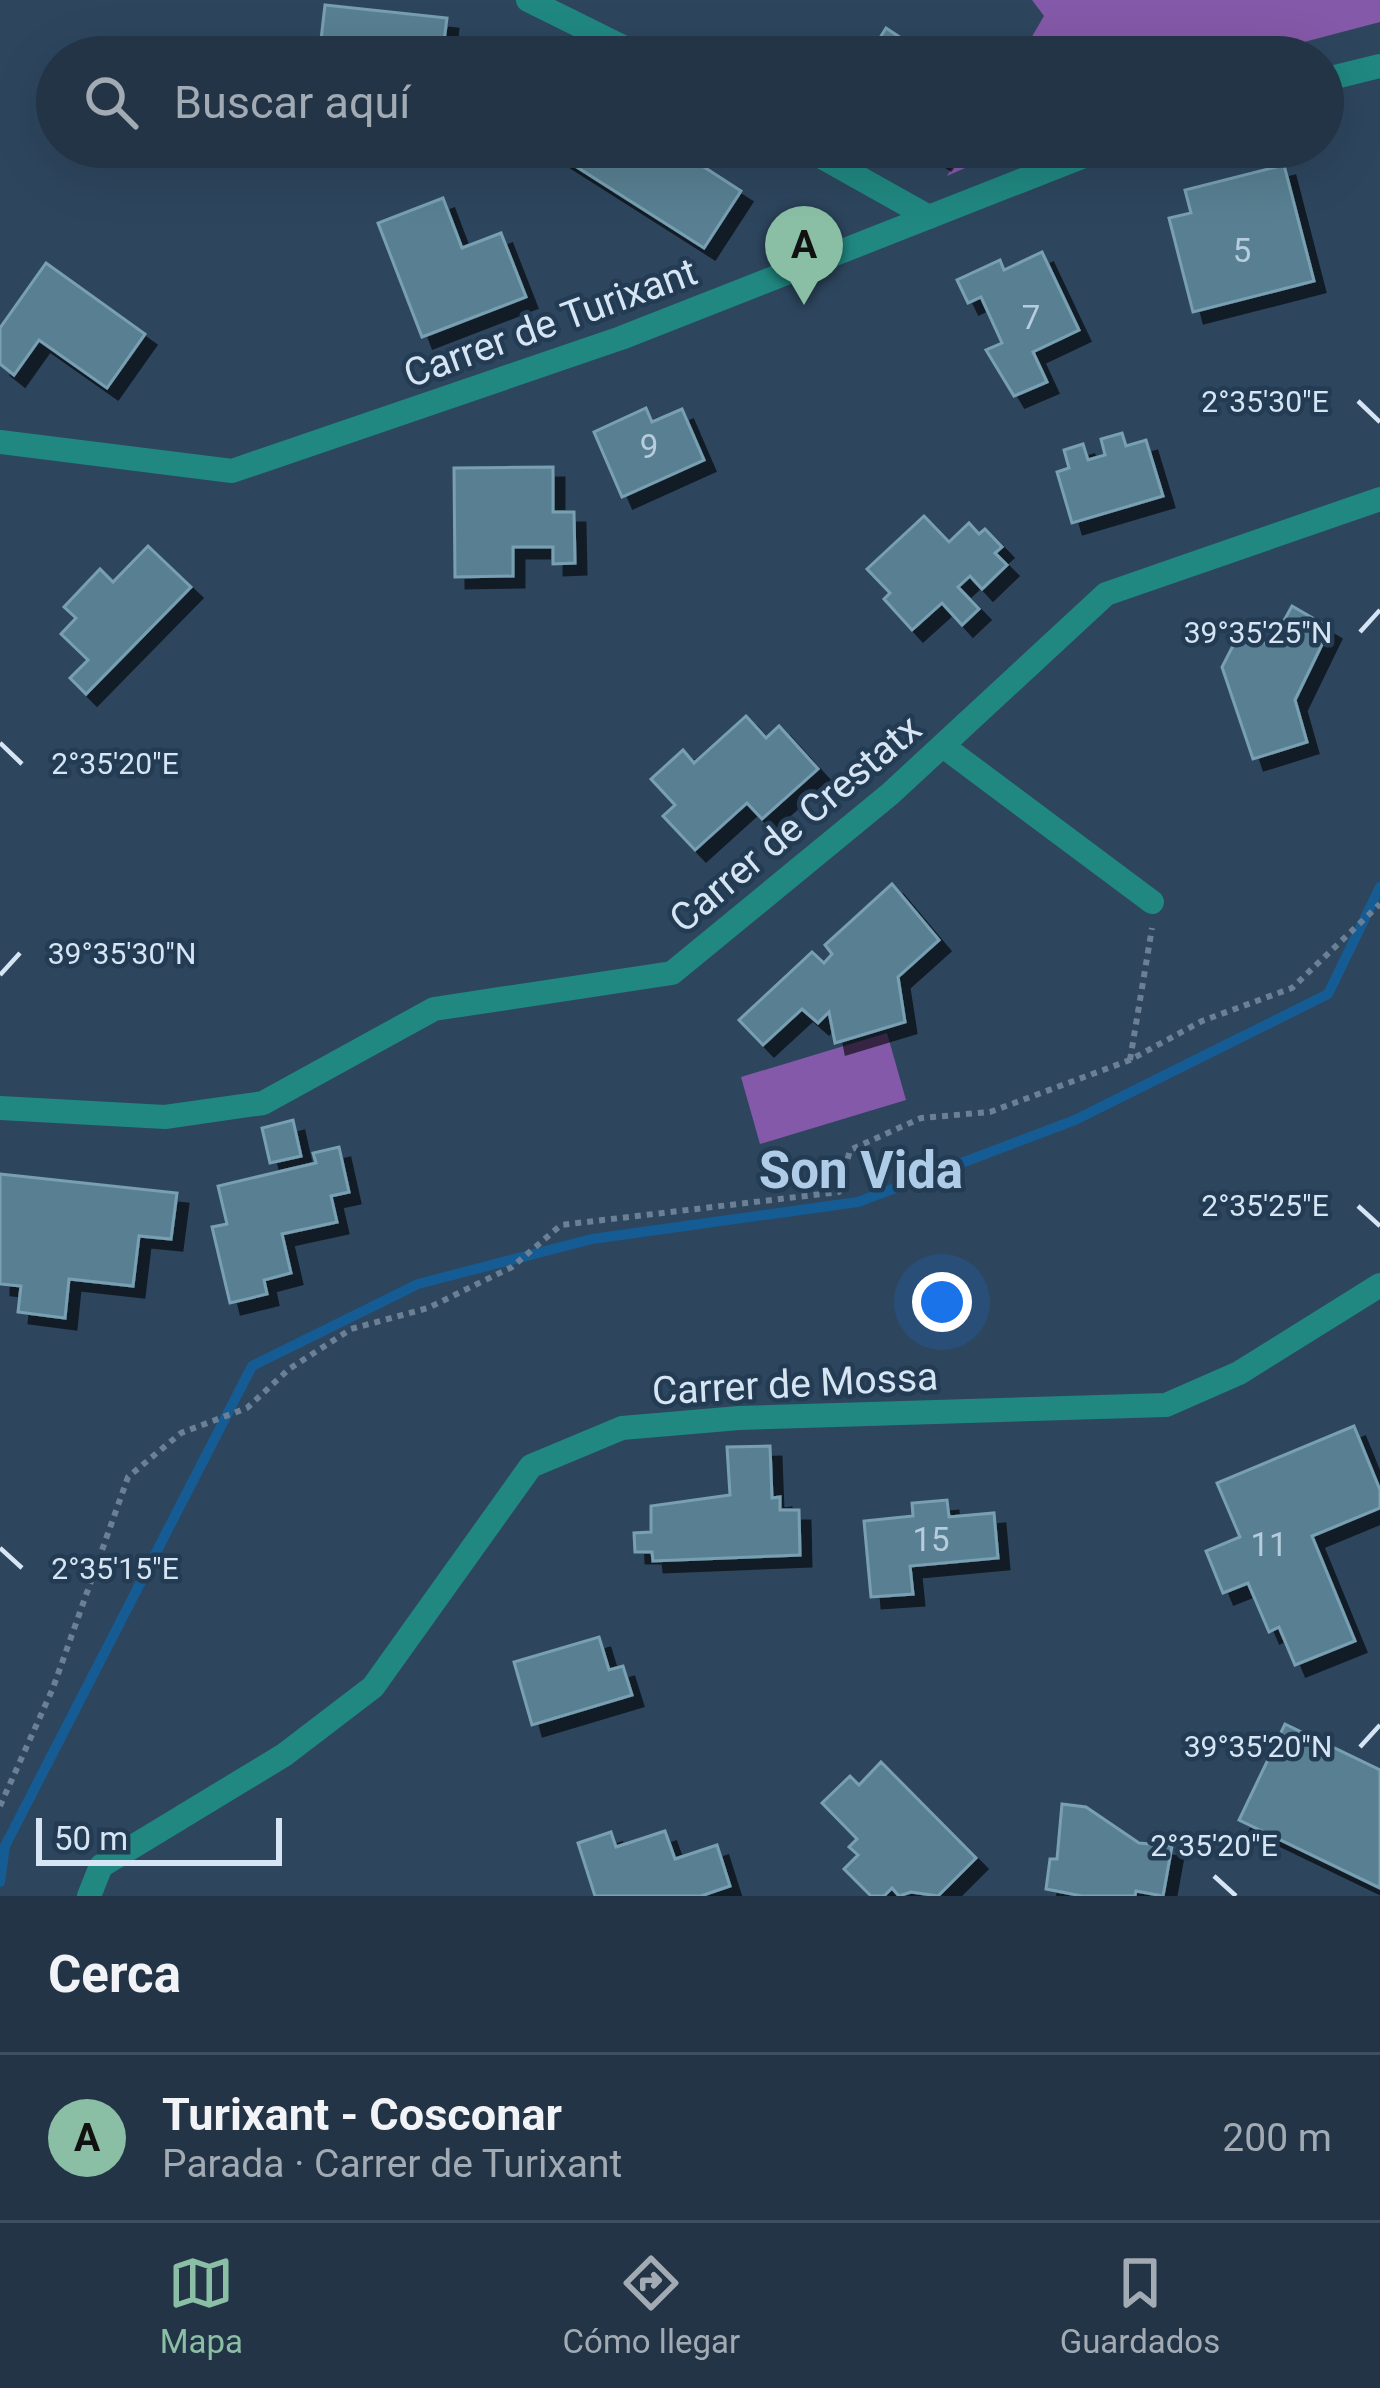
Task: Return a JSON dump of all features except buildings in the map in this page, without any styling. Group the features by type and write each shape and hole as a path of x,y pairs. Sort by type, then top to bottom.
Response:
{"street":[{"path":"529,0 601,36"},
{"path":"1344,75 1380,66"},
{"path":"842,168 929,217"},
{"name":"Carrer de Turixant","path":"0,442 232,471 621,338 1054,168"},
{"name":"Carrer de Crestatx","path":"0,1108 165,1118 263,1102 434,1010 672,973 943,746 1106,594 1380,499"},
{"path":"943,746 1152,902"},
{"name":"Carrer de Mossa","path":"89,1896 101,1866 284,1755 373,1687 531,1466 622,1428 739,1418 1166,1405 1239,1373 1380,1285"}],"path":[{"path":"0,1806 53,1688 128,1477 181,1433 247,1408 289,1369 352,1329 428,1309 512,1267 561,1225 839,1192 850,1150 921,1118 990,1112 1130,1060 1202,1021 1292,988 1380,904"},
{"path":"1130,1060 1153,944"}],"shaded area":[{"path":"1032,0 1380,0 1380,22 1327,36 1032,36 1044,16"},
{"path":"887,1033 906,1100 760,1144 741,1077"}],"waterway":[{"path":"0,1882 5,1846 252,1366 418,1284 592,1239 858,1202 1075,1120 1328,994 1380,887"}],"place":[{"name":"Turixant - Cosconar","path":"804,305"}],"district":[{"name":"Son Vida","path":"861,1170"}]}
